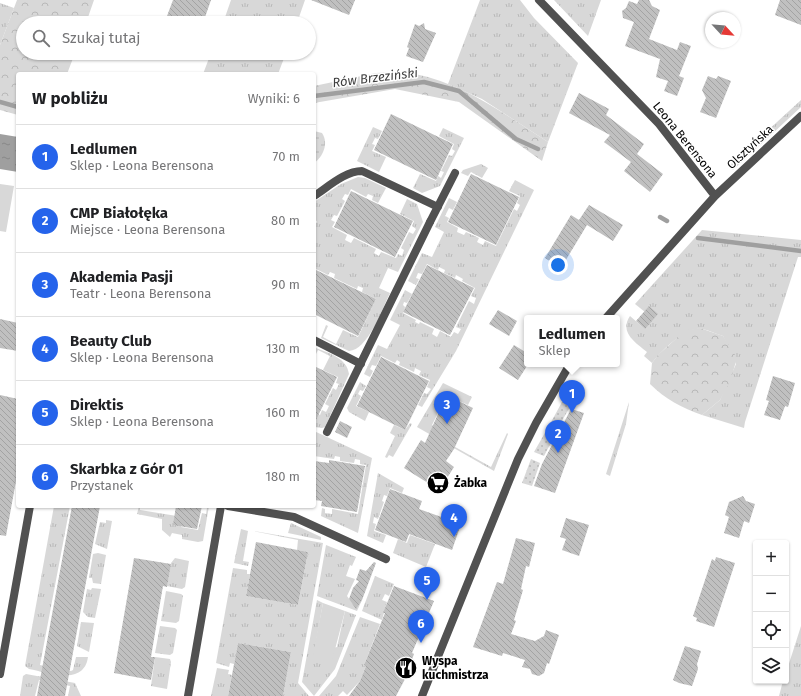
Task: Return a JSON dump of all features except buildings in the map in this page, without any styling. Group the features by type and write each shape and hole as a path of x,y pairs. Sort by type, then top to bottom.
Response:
{"street":[{"name":"Leona Berensona","path":"539,0 659,124 715,196 609,315"},
{"name":"Olsztyńska","path":"715,196 801,116"},
{"path":"316,195 345,176 355,171 362,171 438,207"},
{"path":"327,432 455,173"},
{"path":"316,341 361,364"},
{"path":"422,696 518,459 536,423 568,367"},
{"path":"0,674 30,508"},
{"path":"188,696 221,508"},
{"path":"240,508 294,517 386,559"}],"green space":[{"path":"17,0 94,0 88,16 16,16 16,60 72,60 68,72 16,72 16,114 0,110 0,45"},
{"path":"231,0 305,0 299,16 225,16"},
{"path":"480,0 520,0 534,18 578,63 548,142 482,99 448,84"},
{"path":"554,0 601,0 588,36"},
{"path":"0,3 14,8 0,45"},
{"path":"208,60 283,60 279,72 204,72"},
{"path":"401,72 415,74 451,85 468,93 501,111 548,142 542,161 459,102 395,89 316,103 316,86 376,73"},
{"path":"801,100 801,107 733,170 729,166"},
{"path":"373,127 382,131 378,139 375,138 372,144 375,145 372,151 386,157 379,172 357,161"},
{"path":"443,128 464,138 440,186 422,193 413,188 420,174 436,181 438,176 441,178 444,172 441,171 449,155 452,156 455,151 452,149 454,144 439,136"},
{"path":"316,132 322,133 325,141 324,150 316,161"},
{"path":"481,164 488,168 482,178 471,172 468,176 461,173 463,170"},
{"path":"358,177 365,178 386,188 378,203 372,200 373,196 368,194 366,197 351,189 348,195 345,194 342,199 345,201 337,216 334,215 331,220 335,222 332,227 347,235 345,240 351,243 354,238 376,249 374,253 379,256 381,252 396,258 398,254 402,256 404,250 401,248 409,232 413,234 416,229 412,226 414,221 400,214 407,199 417,204 423,222 398,272 388,268 379,288 390,293 374,328 362,344 356,349 349,351 321,338 326,325 328,326 323,337 336,344 343,330 358,337 376,299 362,292 363,288 358,286 357,289 334,278 335,274 330,272 328,275 316,269 316,201 341,184"},
{"path":"515,180 534,190 456,351 422,407 418,405 424,393 427,394 431,389 427,387 430,380 419,375 421,371 415,368 414,372 399,365 400,362 397,360 395,363 381,356 376,366 372,365 370,369 373,371 370,377 364,374 378,345 387,349 400,325 390,320 405,290 412,294 407,303 404,302 403,305 405,307 403,313 416,320 415,322 419,324 420,322 434,329 432,334 437,337 440,331 451,337 454,332 458,334 461,329 456,327 469,301 474,304 476,298 471,296 475,288 462,281 463,279 456,275 455,278 444,273 445,270 439,267 438,270 427,264 422,274 418,273 416,278 419,279 416,285 408,281 422,253 432,257 444,232 435,227 449,198 457,202 453,210 449,208 445,216 449,218 447,222 458,228 457,232 464,235 466,232 479,238 477,242 483,245 485,241 496,246 514,209 517,211 520,205 517,203 520,196 509,191"},
{"path":"0,184 14,186 6,232 0,231"},
{"path":"702,230 801,240 801,257 798,257 744,428 702,415 720,400 736,364 723,336 707,330 696,329 674,341 652,363 644,356 647,352 633,340 627,332 626,327 630,316 645,329 645,312 635,304"},
{"path":"700,328 723,336 737,358 730,382 720,400 702,415 674,402 650,384 652,363 658,355 688,330"},
{"path":"316,348 332,354 341,360 348,368 349,374 325,427 322,428 316,427 316,413 320,415 322,410 326,412 329,406 325,404 333,388 336,390 339,384 336,383 338,377 323,370 330,356 318,350 316,354"},
{"path":"360,382 366,386 363,391 360,390 358,394 361,396 356,406 369,412 365,421 349,412 347,408"},
{"path":"443,383 472,397 468,405 448,396 432,425 442,430 439,438 491,467 507,433 508,434 494,471 417,427"},
{"path":"562,402 571,405 558,428 550,424"},
{"path":"629,402 626,424 610,476 606,474"},
{"path":"410,423 412,424 393,457 389,455 387,458 385,457 395,436 390,433 394,425 405,430"},
{"path":"546,431 555,435 544,456 534,452"},
{"path":"316,432 372,458 358,533 321,516 322,508 325,509 325,513 332,514 332,509 358,514 366,465 360,464 360,460 355,459 354,463 340,461 340,457 335,456 334,459 316,456"},
{"path":"531,459 540,463 532,486 522,483"},
{"path":"378,473 404,488 402,493 390,488 387,496 384,495 382,501 384,502 378,519 374,517 373,523 376,524 374,531 386,535 383,543 367,536"},
{"path":"54,508 70,508 40,665 71,671 73,670 76,657 88,657 85,666 80,672 73,675 55,675 29,669 25,666"},
{"path":"138,508 140,508 140,510 183,517 181,527 198,530 202,513 206,514 207,508 209,508 203,541 198,542 182,539 182,535 172,533 170,537 162,530 162,519 137,514"},
{"path":"106,520 112,521 107,549 95,544 100,522 106,523"},
{"path":"291,523 321,537 321,540 288,533"},
{"path":"241,529 248,531 243,561 249,562 248,566 234,563"},
{"path":"248,530 323,543 298,683 309,696 283,696 291,652 238,643 234,664 230,663 229,667 216,663 233,568 247,570 247,574 250,574 246,596 298,605 308,552 297,550 298,540"},
{"path":"410,535 435,544 426,567 393,553 398,539 407,543"},
{"path":"326,545 356,557 352,566 350,565 346,576 355,579 347,596 355,607 362,600 357,611 317,596"},
{"path":"98,553 106,555 101,584 93,583 92,578 89,578 93,554"},
{"path":"175,558 189,561 185,587 182,589 167,586 171,563"},
{"path":"375,576 394,584 389,596 385,594 382,600 387,602 382,620 362,611"},
{"path":"92,588 101,589 95,618 88,617 83,612 87,589 91,590"},
{"path":"166,591 181,594 183,596 179,621 176,623 161,621"},
{"path":"317,600 323,603 314,653 337,647 345,611 356,615 335,669 314,696 302,682"},
{"path":"323,603 345,611 332,661 313,654"},
{"path":"360,617 380,624 364,665 366,666 360,681 347,695 343,691 338,696 319,696 336,676"},
{"path":"81,622 94,623 89,652 77,646"},
{"path":"160,626 175,628 177,630 173,653 170,655 155,653"},
{"path":"801,626 801,696 779,696 782,684 789,684 789,664"},
{"path":"155,657 170,659 171,662 167,689 151,686"},
{"path":"217,668 229,670 228,674 232,675 228,696 211,696"},
{"path":"26,674 75,683 81,696 68,696 70,686 39,680 35,696 20,696 23,676"}],"water":[{"path":"0,134 16,137 16,172 0,169"}],"waterway":[{"name":"Rów Brzeziński","path":"316,96 424,82 459,91 516,139 538,149"},
{"name":"Rów Brzeziński","path":"0,102 16,106"},
{"name":"Rów Brzeziński","path":"660,217 667,221"},
{"name":"Rów Brzeziński","path":"698,238 801,251"}],"place":[{"name":"Ledlumen","path":"572,413"},
{"name":"Akademia Pasji","path":"447,424"},
{"name":"CMP Białołęka","path":"558,453"},
{"name":"Żabka","path":"438,483"},
{"name":"Beauty Club","path":"454,537"},
{"name":"Direktis","path":"427,600"},
{"name":"Skarbka z Gór 01","path":"421,643"},
{"name":"Wyspa kuchmistrza","path":"406,668"}]}
